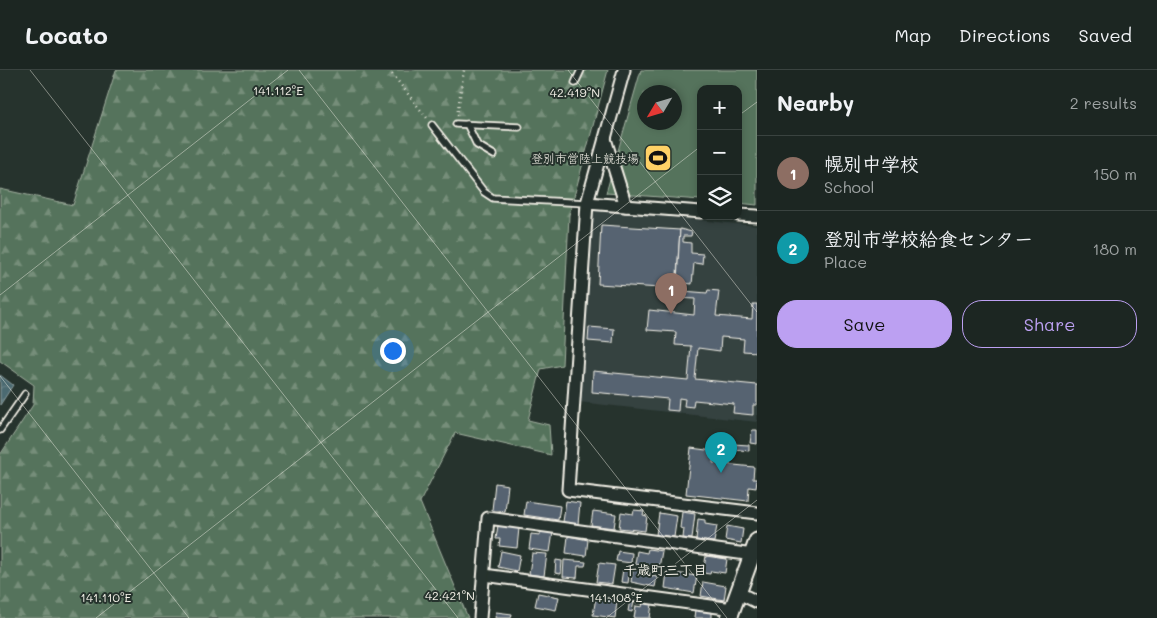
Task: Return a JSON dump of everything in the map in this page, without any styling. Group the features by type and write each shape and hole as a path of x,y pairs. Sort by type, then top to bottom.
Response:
{"street":[{"path":"624,70 587,202 568,490 757,513"},
{"path":"605,139 626,206"},
{"path":"587,202 697,212"},
{"path":"742,215 757,216"},
{"path":"480,618 488,518 755,548 731,614 484,575"},
{"path":"739,593 757,602"}],"lane":[{"path":"574,83 581,70"},
{"path":"456,124 518,127"},
{"path":"467,124 477,144 494,155"},
{"path":"432,125 484,192 492,198 587,202"},
{"path":"0,430 25,394"}],"path":[{"path":"389,70 432,125"},
{"path":"456,124 464,70"}],"shaded area":[{"path":"593,209 757,226 757,422 579,402"}],"green space":[{"path":"116,70 608,70 569,215 562,365 541,369 528,420 549,425 551,455 455,433 420,502 468,618 0,618 0,455 33,405 34,385 0,361 0,189 73,205"},
{"name":"登別市営陸上競技場","path":"641,70 757,70 757,205 742,203 742,85 697,85 697,200 606,193"}],"water":[{"path":"0,375 13,385 0,405"}],"building":[{"path":"601,225 680,230 676,289 598,284"},
{"path":"680,229 692,232 691,236 683,236 683,242 691,243 691,253 703,254 702,264 694,263 692,284 684,283 683,291 707,293 708,290 719,291 716,316 752,319 753,304 757,304 757,352 743,351 744,339 721,337 720,351 698,348 695,379 757,385 757,405 753,405 753,415 733,413 734,404 694,400 693,407 684,406 685,399 679,398 678,411 667,410 668,399 592,392 593,371 688,380 691,346 675,345 676,332 647,330 649,310 694,315 695,299 676,298"},
{"path":"589,327 614,329 613,343 588,341"},
{"path":"752,430 757,430 757,444 750,443"},
{"path":"733,444 749,445 749,451 732,449"},
{"path":"691,448 714,451 713,463 754,467 753,479 757,479 756,488 749,487 748,501 686,494"},
{"path":"495,483 508,485 505,512 492,510"},
{"path":"526,501 560,506 558,520 524,515"},
{"path":"566,501 580,503 578,524 563,522"},
{"path":"634,510 644,511 643,515 647,516 645,531 619,528 621,512 633,514"},
{"path":"593,511 616,514 614,528 591,525"},
{"path":"682,512 695,514 692,539 683,538 684,529 680,528"},
{"path":"659,513 677,516 674,537 656,535"},
{"path":"698,519 705,520 705,524 717,526 714,542 696,540"},
{"path":"498,525 519,528 517,548 499,546 500,539 496,539"},
{"path":"727,526 743,529 741,543 725,540"},
{"path":"540,530 553,532 550,552 529,549 531,534 540,535"},
{"path":"568,536 588,540 586,556 566,553"},
{"path":"648,549 662,551 659,568 635,564 637,551 647,553"},
{"path":"501,551 520,555 517,571 498,567"},
{"path":"618,551 632,553 631,563 616,561"},
{"path":"532,553 547,554 544,576 529,574"},
{"path":"706,556 727,559 725,573 711,571 710,574 703,573"},
{"path":"556,560 562,561 561,574 555,573"},
{"path":"564,560 586,562 585,566 578,566 577,578 563,577"},
{"path":"599,563 615,565 612,584 596,582"},
{"path":"633,568 653,572 652,576 657,577 655,587 631,582"},
{"path":"623,569 630,569 628,583 621,582"},
{"path":"667,572 697,576 694,593 665,588"},
{"path":"703,582 726,586 724,600 701,596"},
{"path":"538,593 559,597 556,610 535,606"},
{"path":"596,597 617,601 615,618 593,615"},
{"path":"630,600 634,601 632,612 628,611"},
{"path":"643,602 652,604 650,618 634,618 636,606 642,607"},
{"path":"695,609 712,612 712,618 694,618"},
{"path":"496,612 512,614 511,618 495,618"}],"place":[{"name":"登別市営陸上競技場","path":"658,158"},
{"name":"幌別中学校","path":"671,314"},
{"name":"登別市学校給食センター","path":"721,473"}],"district":[{"name":"千歳町三丁目","path":"665,569"}]}
